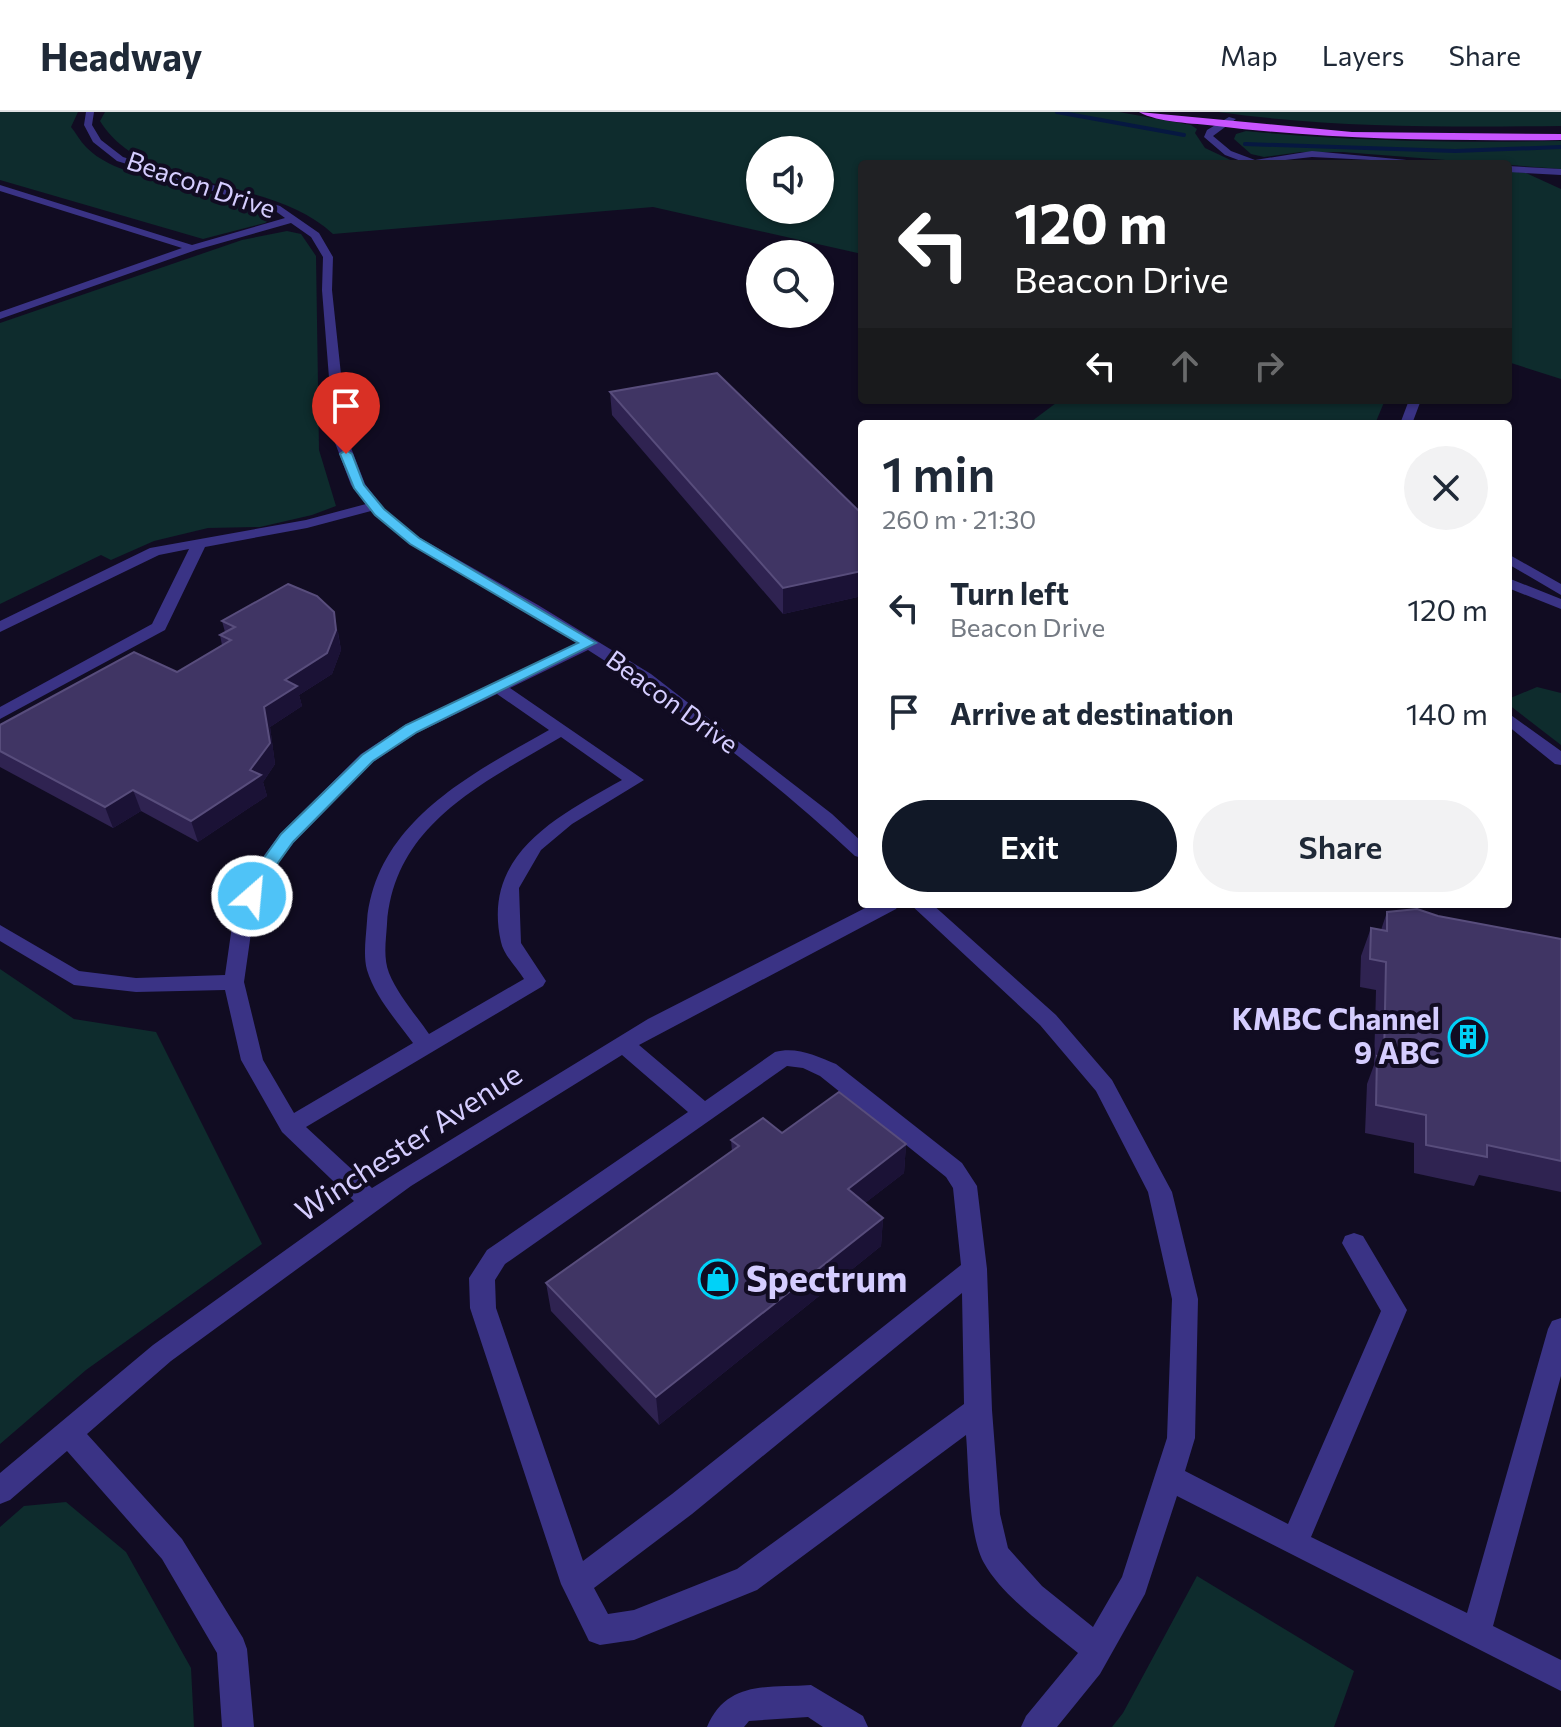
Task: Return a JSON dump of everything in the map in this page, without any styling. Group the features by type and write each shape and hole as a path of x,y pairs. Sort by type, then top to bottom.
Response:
{"main road":[{"path":"1143,112 1220,125 1385,138 1561,137"},
{"path":"1185,112 1375,131 1561,131"}],"street":[{"name":"Beacon Drive","path":"90,112 88,125 97,142 120,159 158,173 237,193 277,208 315,235 328,257 327,290 341,440 358,485 375,506 415,541 645,678 825,818 858,848"},
{"path":"1232,119 1208,137 1212,143 1248,160"},
{"path":"1278,160 1312,154 1391,160"},
{"path":"1512,169 1561,172"},
{"path":"0,188 192,248"},
{"path":"0,316 192,248 293,219"},
{"path":"0,627 155,551 307,524 375,506"},
{"path":"0,714 159,627 199,543"},
{"path":"1512,560 1561,590"},
{"path":"1512,585 1561,604"},
{"path":"1512,592 1561,604"},
{"path":"371,1202 290,1126 252,1060 234,982 243,919 261,873 287,838 367,758 411,729 589,643"},
{"path":"290,1126 536,981 511,944 509,888 534,846 565,820 635,780 496,686"},
{"path":"1512,721 1561,760"},
{"path":"426,1046 377,970 375,911 391,860 428,816 468,785 561,730"},
{"name":"Winchester Avenue","path":"0,1491 162,1353 403,1179 624,1044 881,908"},
{"path":"924,908 1048,1020 1104,1086 1160,1192 1185,1299 1181,1438 1135,1584 1097,1649 1037,1727"},
{"path":"0,932 74,978 136,985 234,982"},
{"path":"624,1044 704,1113"},
{"path":"978,1410 747,1580 634,1625 600,1630 576,1584 483,1308 482,1278 496,1257 783,1058 806,1060 828,1070 954,1170 965,1186 974,1269 978,1410 986,1514 995,1555 1032,1596 1097,1649"},
{"path":"1294,1543 1394,1310 1354,1243"},
{"path":"576,1584 682,1504 974,1269"},
{"path":"1476,1633 1561,1329"},
{"path":"68,1432 172,1549 232,1649 238,1727"},
{"path":"1169,1477 1561,1676"},
{"path":"723,1727 741,1706 811,1701 852,1727"}],"green space":[{"path":"0,112 78,112 71,127 86,147 102,160 148,178 227,198 272,217 265,223 203,239 0,180"},
{"path":"105,112 1119,112 1191,125 1197,129 1195,133 1205,148 1230,160 858,160 858,253 834,248 834,240 800,240 653,207 333,234 306,215 276,201 176,173 146,161 120,144 100,121"},
{"path":"1218,112 1561,112 1561,126 1347,124"},
{"path":"1246,131 1404,140 1561,141 1561,169 1512,165 1512,160 1445,160 1342,152 1301,152 1264,157 1251,154 1234,139 1236,134"},
{"path":"1512,171 1526,173 1561,189 1561,379 1512,363"},
{"path":"287,231 301,234 316,256 319,450 336,506 260,527 208,528 154,541 111,560 101,555 0,604 0,323 242,240"},
{"path":"1055,404 1383,404 1377,420 1033,420"},
{"path":"1537,687 1561,693 1561,745 1512,707 1512,697"},
{"path":"0,969 74,1019 156,1032 262,1244 86,1370 0,1444"},
{"path":"66,1502 126,1552 191,1668 194,1727 0,1727 0,1527 24,1506"},
{"path":"1197,1576 1354,1671 1334,1727 1112,1727 1123,1713"}],"building":[{"path":"717,373 858,510 858,572 783,588 610,392"},
{"path":"288,584 317,596 334,612 336,630 327,653 285,680 297,686 264,707 270,743 250,770 261,775 191,821 133,790 105,807 0,751 0,725 134,652 177,672 231,640 220,635 235,627 222,621"},
{"name":"KMBC Channel 9 ABC","path":"1417,909 1438,916 1561,939 1561,1161 1487,1145 1487,1157 1426,1145 1426,1115 1376,1105 1377,1056 1384,1057 1386,962 1370,959 1371,928 1387,931 1387,912"},
{"name":"Spectrum","path":"839,1092 906,1144 848,1189 883,1218 656,1397 546,1283 739,1146 731,1140 763,1118 782,1133"}],"waterway":[{"path":"1057,112 1184,135"},
{"path":"1245,144 1455,151 1561,147"}],"place":[{"name":"KMBC Channel 9 ABC","path":"1468,1037"},
{"name":"Spectrum","path":"718,1279"}],"route":[{"path":"252,896 261,873 287,838 367,758 411,729 589,643 415,541 379,512 358,485 346,454"}]}
